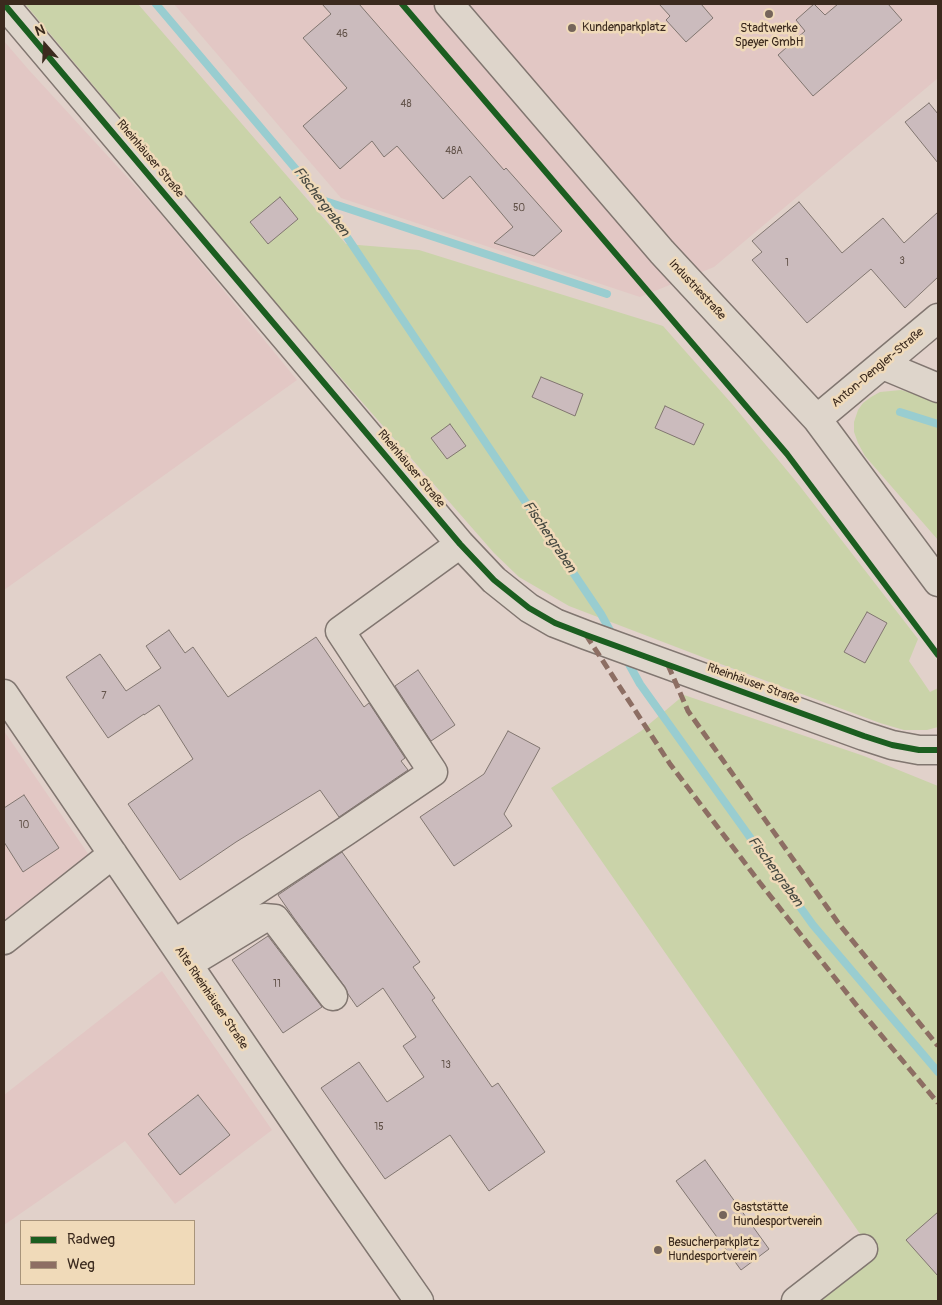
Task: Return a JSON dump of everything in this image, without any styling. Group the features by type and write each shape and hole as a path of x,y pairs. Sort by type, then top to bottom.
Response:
{"street":[{"name":"Rheinhäuser Straße","path":"4,4 460,544 494,580 529,608 555,623 864,736 892,745 919,750 938,750"},
{"name":"Industriestraße","path":"448,4 662,252 817,419 938,582"},
{"name":"Anton-Dengler-Straße","path":"817,419 938,318"},
{"path":"882,364 938,388"},
{"path":"181,954 338,836 433,772 340,631 460,544"},
{"name":"Alte Rheinhäuser Straße","path":"4,694 419,1301"},
{"path":"4,940 113,854"},
{"path":"181,954 264,918 275,919 332,996"},
{"path":"796,1301 863,1249"}],"shaded area":[{"path":"174,4 938,4 938,78 714,267 640,297 341,198"},
{"path":"4,41 161,214 297,380 4,590"},
{"path":"4,731 93,861 4,931"},
{"path":"162,971 272,1130 175,1204 125,1141 4,1225 4,1095"}],"green space":[{"path":"25,4 138,4 346,244 419,250 663,326 732,404 799,485 918,639 909,661 930,692 938,688 938,727 927,730 904,730 880,723 569,606 519,577 494,553 286,315"},
{"path":"901,390 938,402 938,540 865,456 854,432 854,422 858,410 863,403 880,392"},
{"path":"684,695 864,756 938,786 938,1301 821,1301 876,1257 551,788 641,731"}],"building":[{"path":"322,4 359,4 504,170 506,168 562,231 534,256 494,243 513,227 470,176 443,199 397,146 384,157 372,141 340,169 303,126 347,88 303,38 331,14"},
{"path":"659,4 701,4 713,18 686,42 666,20 670,16"},
{"path":"814,4 825,15 838,4 888,4 902,20 813,96 778,55 805,31 796,20"},
{"path":"929,103 938,114 938,163 905,122"},
{"path":"280,197 298,219 268,244 250,222"},
{"path":"799,202 842,253 883,218 904,243 938,212 938,277 905,308 871,269 807,323 752,260 762,252 752,241"},
{"path":"541,377 583,394 575,416 532,397"},
{"path":"665,406 704,424 694,445 655,428"},
{"path":"450,424 466,446 447,459 431,438"},
{"path":"867,612 887,623 865,663 844,652"},
{"path":"169,630 185,653 193,647 228,697 316,637 364,707 369,703 405,758 401,761 408,770 339,817 320,790 236,842 180,880 128,804 193,759 159,705 108,738 66,677 100,654 126,691 161,668 146,646"},
{"path":"418,670 455,725 431,741 395,686"},
{"path":"508,731 540,748 504,814 512,826 454,866 420,817 484,774"},
{"path":"24,795 59,848 23,872 4,842 4,808"},
{"path":"342,852 420,962 413,967 435,998 432,1000 492,1087 498,1083 545,1152 489,1191 450,1135 385,1179 321,1088 359,1062 387,1102 424,1077 403,1046 416,1037 383,988 357,1007 345,987 278,895"},
{"path":"268,936 322,1007 283,1033 232,960"},
{"path":"198,1095 230,1135 180,1175 148,1134"},
{"name":"Gaststätte Hundesportverein","path":"705,1160 769,1249 741,1270 676,1181"},
{"path":"938,1212 938,1276 906,1240"}],"waterway":[{"name":"Fischergraben","path":"156,4 322,200 601,614 613,636"},
{"path":"322,200 607,294"},
{"path":"900,412 938,424"},
{"name":"Fischergraben","path":"625,657 640,684 813,925 938,1072"}],"marked path":[{"path":"586,635 670,764 760,883 861,1011 938,1103"},
{"path":"668,665 688,711 839,924 938,1046"}],"cycle path":[{"path":"4,4 460,544 494,580 529,608 555,623 586,635 864,736 892,745 919,750 938,750"},
{"path":"402,4 787,454 938,655"}],"place":[{"name":"Stadtwerke Speyer GmbH","path":"769,14"},
{"name":"Kundenparkplatz","path":"572,28"},
{"name":"Gaststätte Hundesportverein","path":"723,1215"},
{"name":"Besucherparkplatz Hundesportverein","path":"658,1250"}]}
